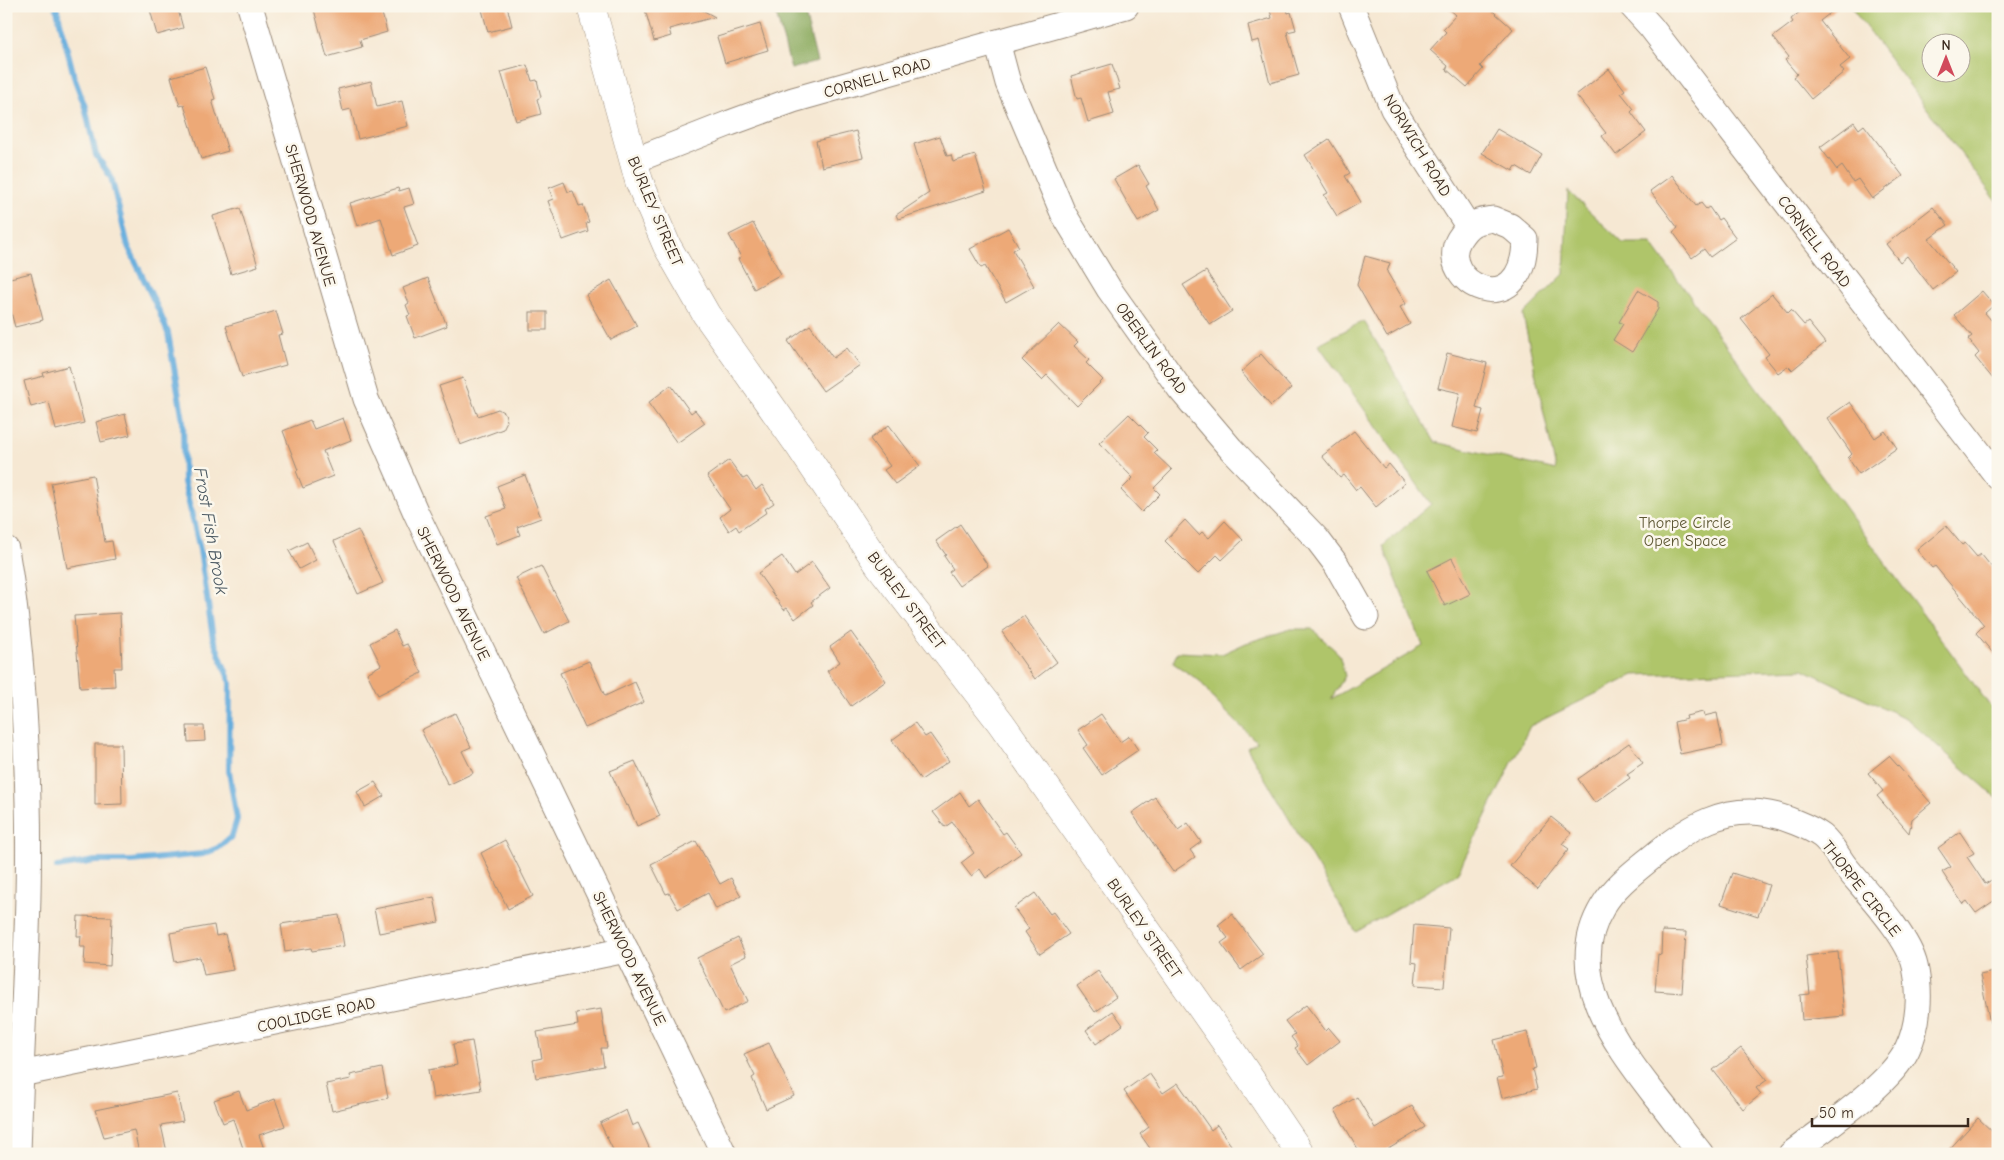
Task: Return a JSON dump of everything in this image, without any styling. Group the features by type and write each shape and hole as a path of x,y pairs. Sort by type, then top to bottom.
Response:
{"main road":[{"name":"BURLEY STREET","path":"591,6 639,181 667,246 706,314 800,447 879,565 1001,723 1224,1040 1301,1154"}],"street":[{"name":"SHERWOOD AVENUE","path":"250,6 366,399 416,513 724,1154"},
{"name":"CORNELL ROAD","path":"633,161 793,100 1126,6"},
{"name":"NORWICH ROAD","path":"1351,6 1393,109 1468,226"},
{"name":"CORNELL ROAD","path":"1632,6 1651,26 1998,477"},
{"name":"OBERLIN ROAD","path":"997,42 1008,83 1063,213 1109,289 1180,389 1231,449 1317,539 1336,564 1366,616"},
{"path":"6,549 13,592 23,687 28,803 26,934 13,1077 18,1154"},
{"name":"THORPE CIRCLE","path":"1701,1154 1633,1067 1607,1026 1594,996 1588,964 1592,932 1603,906 1625,879 1668,844 1711,818 1742,812 1769,814 1794,823 1822,837 1902,937 1915,965 1918,986 1917,1019 1908,1049 1894,1070 1791,1154"},
{"name":"COOLIDGE ROAD","path":"13,1077 626,950"}],"green space":[{"path":"774,6 803,6 817,62 791,69"},
{"path":"1850,6 1998,6 1998,203"},
{"name":"Thorpe Circle Open Space","path":"1568,191 1623,243 1651,243 1998,717 1998,799 1907,719 1803,669 1634,675 1530,726 1457,874 1356,932 1247,748 1257,742 1216,702 1200,681 1173,663 1177,652 1222,654 1246,643 1291,629 1312,629 1339,654 1345,676 1331,699 1423,646 1383,546 1431,504 1318,344 1364,321 1435,442 1556,470 1523,315 1564,274"}],"building":[{"path":"149,6 177,6 183,28 157,35"},
{"path":"313,6 380,6 387,32 360,40 362,47 327,57"},
{"path":"481,6 507,6 512,26 488,32"},
{"path":"644,6 695,6 715,17 669,29 671,36 654,41"},
{"path":"1269,6 1286,6 1288,13 1291,12 1296,30 1287,32 1299,75 1270,83 1259,40 1252,42 1248,25 1272,18"},
{"path":"1446,6 1487,6 1513,29 1480,66 1483,69 1467,87 1446,69 1448,66 1430,50 1446,32 1443,29 1456,15"},
{"path":"1807,6 1839,6 1820,21 1850,59 1840,67 1844,72 1811,99 1793,77 1797,74 1785,60 1789,57 1773,37 1793,22 1791,19"},
{"path":"760,24 768,50 725,63 717,37"},
{"path":"1112,64 1120,89 1108,92 1114,114 1088,122 1081,98 1077,99 1071,76"},
{"path":"527,65 532,81 537,80 541,97 537,99 541,114 516,121 501,72"},
{"path":"205,67 215,99 212,100 228,151 201,159 184,105 180,106 171,77"},
{"path":"1609,69 1625,90 1621,93 1634,109 1631,112 1646,132 1616,155 1602,136 1606,133 1576,95"},
{"path":"371,81 377,107 402,101 408,126 358,139 351,109 343,111 338,89"},
{"path":"1854,122 1859,129 1864,125 1903,176 1872,199 1858,179 1853,182 1842,166 1837,170 1820,147"},
{"path":"1497,129 1542,155 1531,175 1516,166 1513,171 1482,153"},
{"path":"856,131 863,157 822,167 816,141"},
{"path":"940,136 947,156 951,155 953,162 975,155 986,191 898,219 896,215 929,193 914,144"},
{"path":"1329,139 1350,173 1345,176 1361,202 1337,216 1324,195 1328,193 1305,155"},
{"path":"1138,165 1149,184 1146,186 1159,210 1138,222 1114,179"},
{"path":"1672,175 1696,206 1701,203 1706,209 1709,207 1718,220 1721,218 1736,238 1710,257 1704,249 1692,258 1673,232 1678,228 1650,191"},
{"path":"564,182 568,192 573,191 579,206 583,205 589,222 586,223 588,231 563,240 548,201 553,199 549,188"},
{"path":"398,188 399,191 409,188 414,204 404,207 418,246 393,255 381,218 357,226 350,203"},
{"path":"1933,207 1948,225 1929,239 1956,272 1933,290 1907,256 1900,262 1886,244"},
{"path":"240,208 258,266 231,274 213,216"},
{"path":"753,223 781,274 754,289 738,259 741,257 729,235"},
{"path":"1008,228 1019,247 1013,250 1034,286 1006,302 985,266 981,268 970,249"},
{"path":"1365,256 1390,263 1387,272 1406,304 1400,307 1410,324 1387,337 1357,285"},
{"path":"1206,271 1232,311 1210,325 1183,285"},
{"path":"31,273 43,320 15,327 6,293 6,279"},
{"path":"428,278 447,326 415,338 407,316 410,315 406,305 409,303 403,288"},
{"path":"611,280 637,326 611,340 586,295"},
{"path":"1638,290 1658,302 1658,309 1632,352 1613,340 1623,324 1619,322"},
{"path":"1982,291 1994,305 1985,313 1998,328 1998,385 1975,357 1979,353 1968,339 1972,336 1954,315"},
{"path":"1772,294 1788,313 1791,310 1804,325 1808,322 1825,343 1792,370 1788,366 1778,373 1765,357 1769,354 1741,319"},
{"path":"276,311 283,334 278,335 286,365 242,377 226,326"},
{"path":"530,312 547,312 547,330 530,330"},
{"path":"1059,324 1078,342 1074,346 1089,360 1086,363 1103,380 1077,406 1047,375 1042,380 1022,360"},
{"path":"810,325 833,358 847,348 860,365 823,391 788,341"},
{"path":"1447,353 1487,363 1476,408 1483,410 1477,433 1452,427 1460,393 1438,388"},
{"path":"1261,354 1291,388 1271,406 1241,372"},
{"path":"69,366 84,423 56,430 49,402 31,407 24,381 44,376 43,373"},
{"path":"463,378 478,416 498,409 505,413 507,421 503,429 460,445 439,386"},
{"path":"671,385 691,413 695,410 705,423 677,443 648,403"},
{"path":"1850,402 1875,438 1885,431 1897,448 1859,474 1848,458 1852,454 1827,418"},
{"path":"125,414 130,435 101,442 96,422"},
{"path":"1129,414 1148,433 1144,437 1157,450 1154,453 1172,470 1154,488 1160,494 1142,512 1121,490 1133,478 1099,443"},
{"path":"343,418 351,440 323,451 333,476 303,488 283,431 310,420 314,429"},
{"path":"889,425 920,466 895,484 884,470 890,466 870,439"},
{"path":"1354,431 1384,468 1389,464 1405,483 1376,507 1360,487 1356,490 1344,475 1340,478 1322,456"},
{"path":"729,460 743,479 747,477 756,490 762,485 774,503 765,509 767,512 739,531 736,526 729,531 720,517 730,509 707,476"},
{"path":"93,475 105,542 112,541 115,559 67,568 51,483"},
{"path":"525,475 541,518 517,527 520,535 497,544 486,516 506,509 497,486"},
{"path":"1185,520 1199,535 1202,532 1209,538 1225,521 1243,540 1222,560 1217,555 1198,574 1165,541"},
{"path":"960,524 988,566 959,586 949,572 953,569 944,556 946,555 936,541"},
{"path":"1946,526 1962,545 1965,543 1977,557 1981,554 1998,575 1998,659 1976,633 1984,625 1935,566 1932,568 1917,550"},
{"path":"358,530 383,583 358,594 334,541"},
{"path":"307,542 316,560 299,569 289,551"},
{"path":"782,556 795,575 812,562 830,588 811,602 813,605 795,619 787,608 784,610 758,573"},
{"path":"1452,558 1470,594 1445,606 1427,571"},
{"path":"541,566 569,621 544,634 516,578"},
{"path":"120,613 122,668 114,668 115,686 80,688 74,616"},
{"path":"1024,616 1057,662 1035,679 1002,632"},
{"path":"395,630 402,646 407,644 422,673 378,695 367,673 381,665 370,643"},
{"path":"851,632 886,681 851,706 827,671 840,662 830,647"},
{"path":"589,661 605,696 635,682 644,702 585,728 560,673"},
{"path":"1703,712 1704,716 1717,713 1723,745 1680,754 1674,722 1687,719 1686,716"},
{"path":"455,713 471,747 462,751 473,773 448,785 421,730"},
{"path":"1101,714 1120,742 1129,736 1138,750 1102,775 1083,748 1088,745 1078,730"},
{"path":"915,723 925,737 930,734 949,761 921,780 892,740"},
{"path":"187,726 204,726 205,741 188,742"},
{"path":"1629,743 1643,763 1627,774 1630,778 1595,803 1578,779"},
{"path":"95,744 121,744 122,804 95,805"},
{"path":"1889,756 1931,803 1912,819 1909,833 1877,796 1883,791 1868,773"},
{"path":"635,761 660,816 637,826 610,771"},
{"path":"375,782 384,796 365,807 357,792"},
{"path":"960,792 969,806 978,799 1003,834 1006,832 1021,853 986,878 980,869 971,876 961,863 974,853 952,822 945,827 933,812"},
{"path":"1155,797 1178,830 1188,823 1201,842 1190,850 1195,857 1173,872 1132,813"},
{"path":"1551,817 1571,833 1562,844 1569,849 1538,889 1510,866"},
{"path":"1960,832 1974,853 1967,857 1985,884 1998,876 1998,898 1976,913 1967,901 1963,904 1942,872 1951,867 1938,848"},
{"path":"505,840 533,896 508,909 481,853"},
{"path":"696,841 720,884 731,878 741,896 716,909 708,893 678,909 669,893 666,894 651,864"},
{"path":"1732,873 1769,885 1758,916 1721,904"},
{"path":"1035,893 1050,914 1053,912 1069,934 1040,954 1025,932 1029,929 1014,908"},
{"path":"434,897 439,922 379,933 374,909"},
{"path":"1232,914 1263,954 1241,970 1221,943 1228,938 1218,925"},
{"path":"339,915 344,946 312,951 311,948 285,952 281,924"},
{"path":"78,916 112,917 110,966 84,964 85,947 80,947 81,936 77,936"},
{"path":"214,925 216,936 225,934 233,970 204,975 200,957 175,962 170,933"},
{"path":"1414,925 1449,928 1444,987 1415,985 1417,963 1411,962"},
{"path":"1662,931 1686,932 1682,993 1655,991 1658,954 1661,955"},
{"path":"738,938 746,956 730,964 748,1001 724,1013 697,958"},
{"path":"1838,952 1844,1016 1802,1020 1800,995 1810,994 1806,956"},
{"path":"1098,971 1116,997 1095,1012 1077,986"},
{"path":"1998,971 1998,1023 1990,1023 1980,975"},
{"path":"1306,1005 1326,1031 1329,1028 1340,1041 1308,1065 1295,1048 1298,1046 1291,1037 1295,1034 1285,1021"},
{"path":"601,1009 607,1048 601,1048 604,1066 536,1078 533,1060 542,1058 537,1032 578,1025 576,1013"},
{"path":"1113,1011 1123,1025 1096,1044 1086,1030"},
{"path":"1527,1032 1536,1068 1532,1069 1537,1089 1502,1098 1497,1078 1503,1077 1494,1040"},
{"path":"472,1041 481,1090 433,1098 428,1070 457,1065 453,1044"},
{"path":"769,1043 794,1096 766,1109 752,1078 755,1076 744,1054"},
{"path":"1741,1048 1767,1080 1756,1088 1761,1094 1743,1109 1713,1070"},
{"path":"382,1068 388,1098 332,1111 326,1084 351,1079 350,1075"},
{"path":"1149,1073 1163,1093 1178,1083 1211,1130 1217,1125 1233,1148 1223,1154 1154,1154 1140,1134 1149,1127 1124,1091"},
{"path":"239,1091 246,1110 275,1099 285,1126 259,1135 264,1149 252,1154 245,1154 233,1119 223,1123 214,1100"},
{"path":"177,1093 183,1121 161,1125 167,1152 139,1153 134,1130 104,1137 95,1110"},
{"path":"1357,1097 1375,1128 1412,1106 1425,1127 1380,1154 1361,1154 1335,1110"},
{"path":"626,1110 632,1126 638,1123 652,1154 615,1154 600,1123"},
{"path":"1978,1118 1998,1137 1998,1154 1945,1154"}],"waterway":[{"name":"Frost Fish Brook","path":"56,6 75,80 85,107 96,155 111,177 128,246 168,333 183,420 184,482 200,550 213,638 230,682 229,771 237,819 232,836 218,848 203,854 132,861 95,861 57,867"}]}
